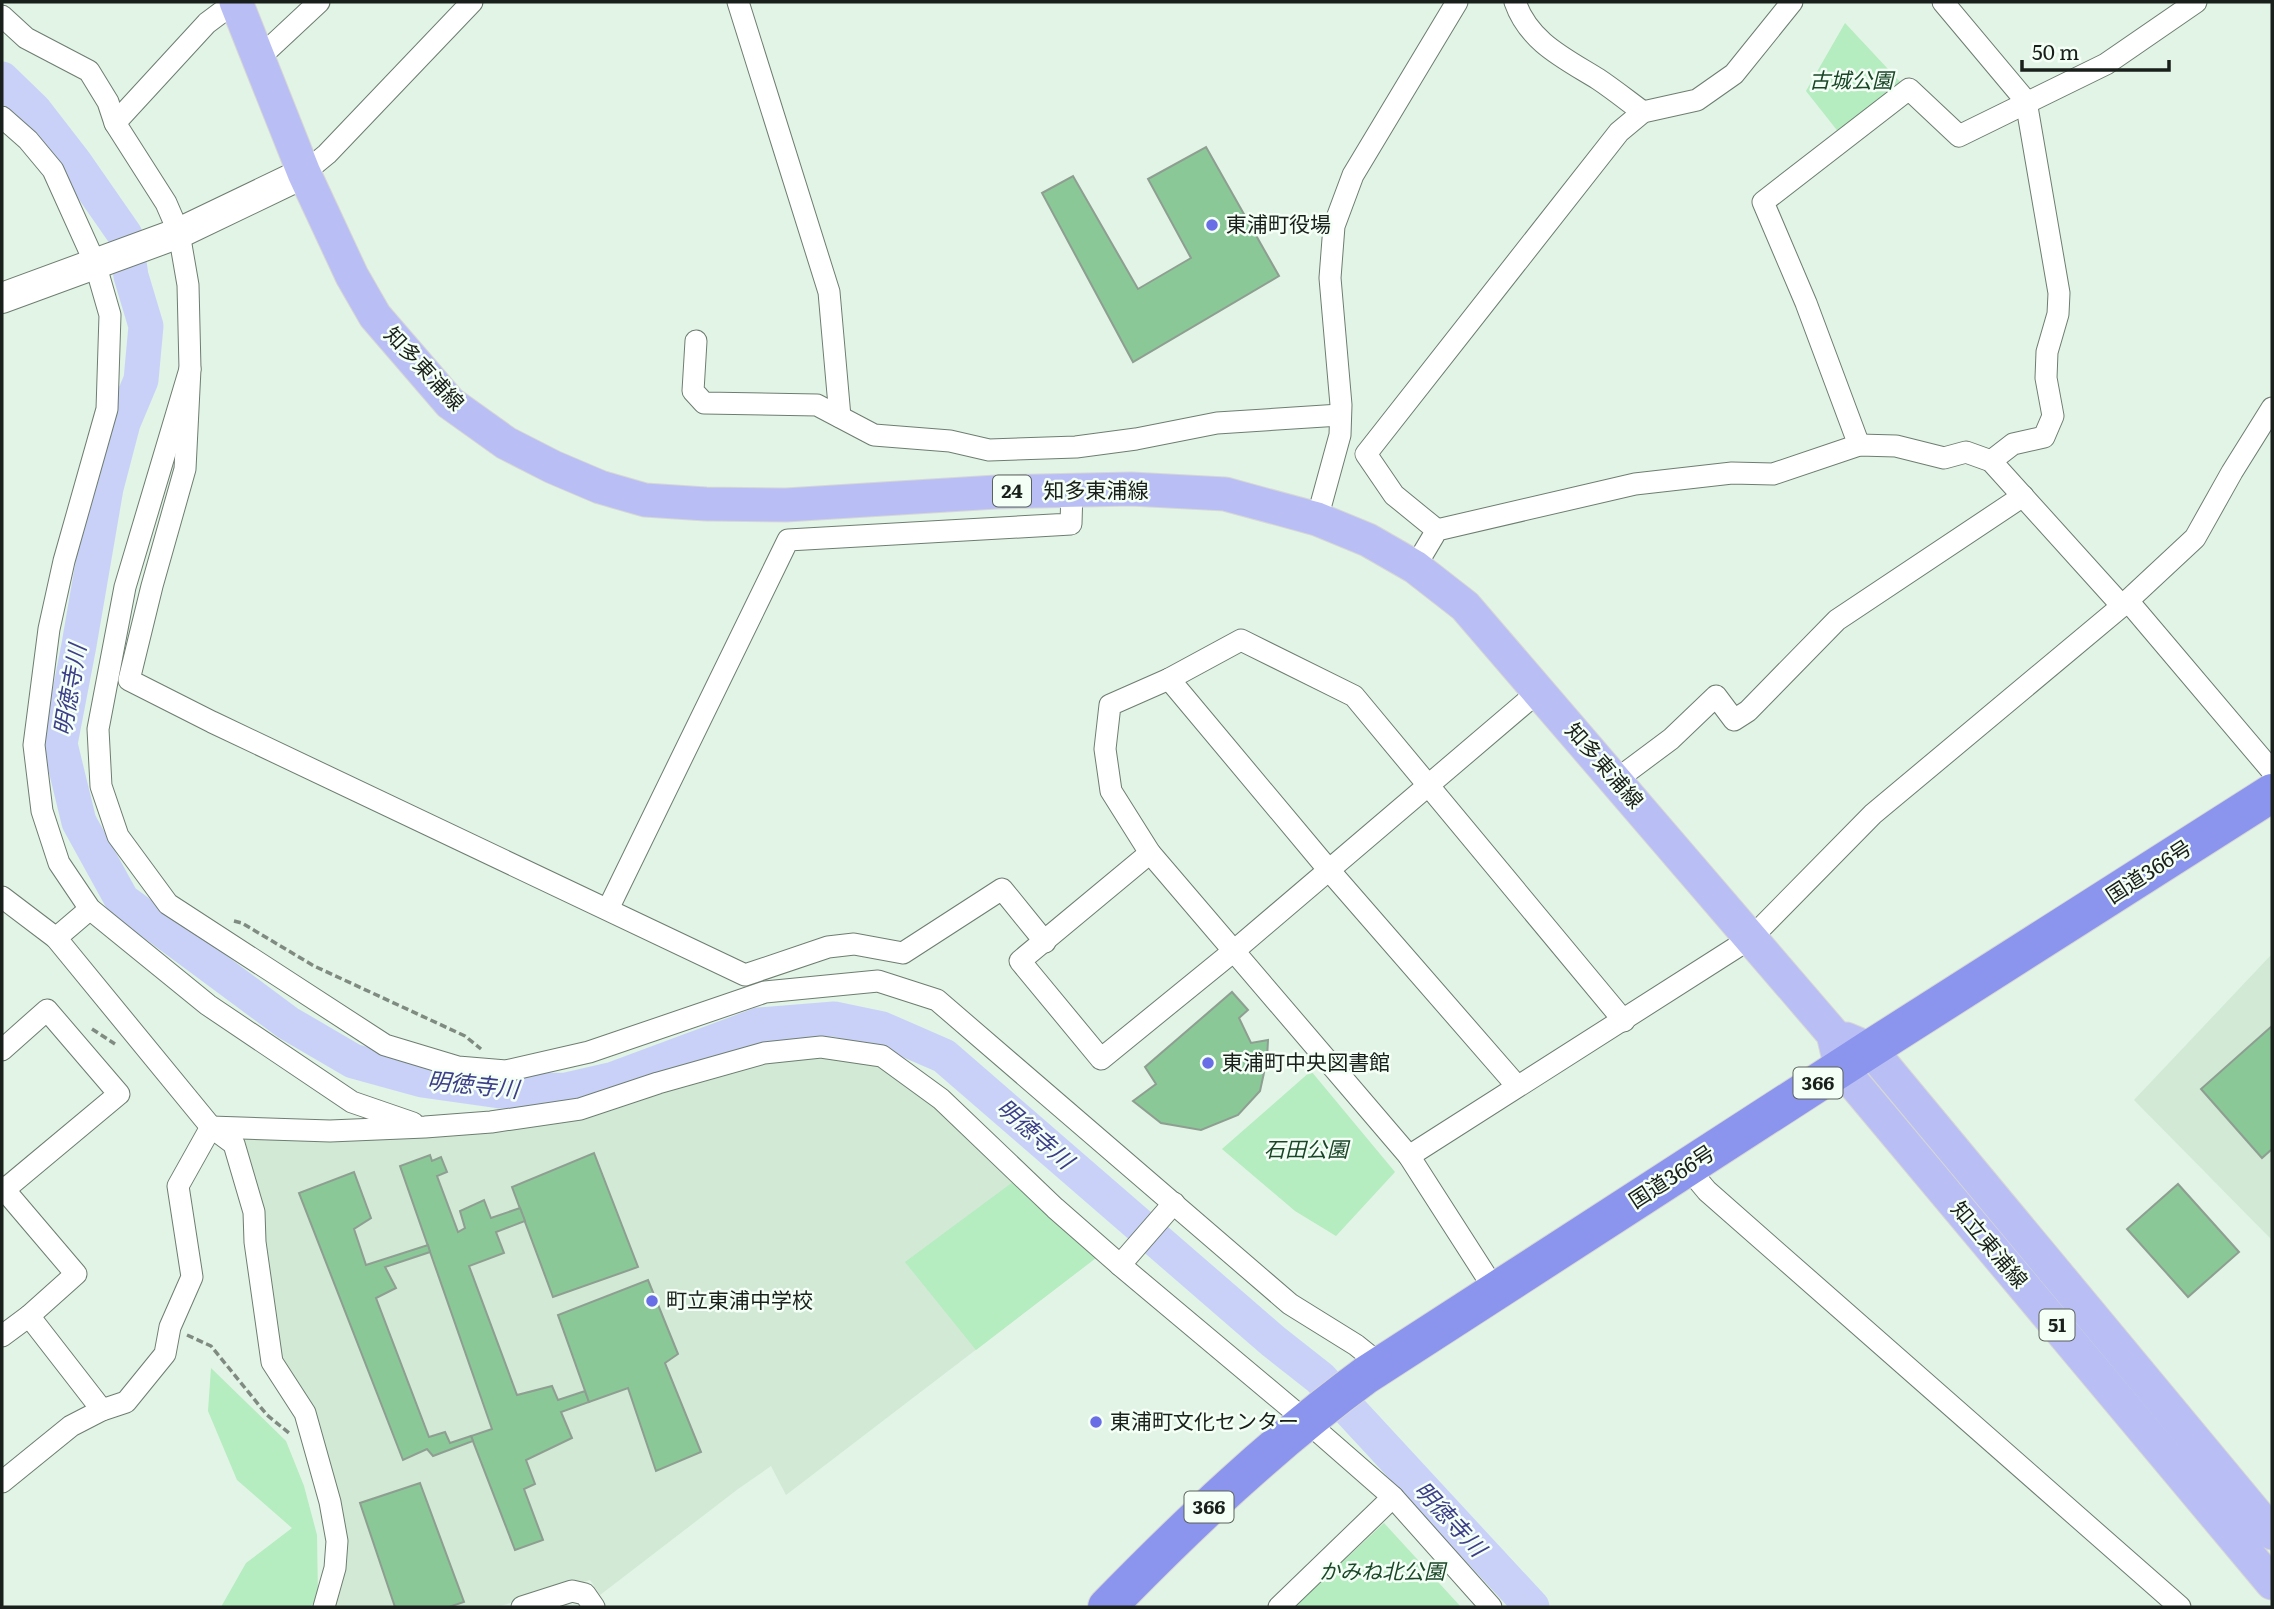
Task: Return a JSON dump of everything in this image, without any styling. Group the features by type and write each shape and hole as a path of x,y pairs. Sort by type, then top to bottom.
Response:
{"highway":[{"name":"国道366号","path":"1107,1607 1242,1476 1312,1416 1373,1370 1688,1167 1848,1050 2272,793"}],"main road":[{"name":"知多東浦線","path":"236,2 304,173 352,276 376,316 450,403 506,443 600,486 645,499 706,504 786,505 1072,490 1131,489 1225,494 1317,519 1368,540 1415,567 1465,606 1848,1050"},
{"name":"知立東浦線","path":"1848,1050 2272,1534"},
{"name":"知立東浦線","path":"1848,1050 2272,1583"}],"street":[{"path":"115,123 207,23 236,2"},
{"path":"259,58 319,2"},
{"path":"2,298 179,233 304,173 327,154 472,2"},
{"path":"738,2 829,292 840,417"},
{"path":"1317,519 1339,435 1340,415 1330,278 1334,226 1353,175 1457,2"},
{"path":"1515,2 1521,19 1553,53 1600,80 1643,112"},
{"path":"1437,530 1394,495 1366,454 1619,132 1643,112 1697,100 1734,74 1792,2"},
{"path":"1943,2 2026,101 2059,293 2058,314 2048,352 2046,378 2053,416 2044,438 2013,444 1991,461"},
{"path":"1859,444 1806,303 1763,202 1909,89 1959,136 2106,64 2196,2"},
{"path":"2,16 26,38 89,71 108,102 115,123 166,203 179,233 188,285 190,369 185,469 129,680 745,975 828,947 853,944 903,953 1002,889 1045,942"},
{"path":"2,117 28,140 53,170 95,263 110,315 107,409 64,561 49,629 34,745 42,811 59,863 90,909 208,1005 352,1102 425,1127"},
{"path":"696,341 693,391 704,403 817,405 874,435 950,441 989,450 1076,446 1136,439 1217,423 1340,415"},
{"path":"190,369 125,587 99,729 101,786 118,836 168,904 385,1045 458,1068 506,1070 589,1052 765,992 878,981 937,1000 1290,1304 1356,1345 1373,1370"},
{"path":"1409,1156 1752,938 1873,814 2125,604 2195,538 2272,408"},
{"path":"1415,567 1437,530 1635,484 1732,473 1773,474 1859,444 1896,446 1944,458 1966,452 1991,461 2125,604 2272,771"},
{"path":"608,909 788,540 1071,524 1072,490"},
{"path":"1616,780 1671,739 1716,696 1734,720 1748,711 1837,620 2023,496"},
{"path":"1495,1290 1409,1156 1150,853 1111,791 1105,748 1110,705 1169,679 1241,640 1354,696 1624,1021"},
{"path":"1169,679 1328,869 1517,1086"},
{"path":"1150,853 1020,961 1101,1059 1235,950 1539,691"},
{"path":"2,897 55,938 211,1127 234,1144 254,1212 255,1241 272,1362 304,1413 318,1458 337,1541 335,1568 324,1607"},
{"path":"55,938 90,909"},
{"path":"2,1050 47,1010 119,1094 3,1188 76,1274 2,1336"},
{"path":"211,1127 330,1131 491,1122 580,1109 658,1083 764,1053 821,1047 883,1056 941,1099 1119,1265 1312,1416 1393,1497 1491,1607"},
{"path":"2,1482 71,1426 102,1410 126,1402 165,1354 170,1327 192,1277 178,1186 211,1127"},
{"path":"1688,1167 1707,1191 2180,1607"},
{"path":"1119,1265 1174,1203"},
{"path":"29,1316 102,1410"},
{"path":"1279,1607 1393,1497"},
{"path":"522,1607 572,1591 585,1594 594,1607"}],"path":[{"path":"230,920 242,923 314,966 465,1036 506,1070"},
{"path":"47,1010 60,1009 116,1045"},
{"path":"170,1327 211,1346 267,1415 318,1458"}],"shaded area":[{"path":"2272,954 2272,1240 2134,1100"},
{"name":"町立東浦中学校","path":"764,1053 882,1056 1105,1251 786,1495 771,1466 600,1595 590,1580 497,1607 325,1607 335,1568 319,1458 272,1362 234,1144 247,1129 491,1122"}],"green space":[{"name":"古城公園","path":"1845,23 1902,84 1840,134 1806,91"},
{"name":"石田公園","path":"1311,1071 1395,1172 1336,1236 1295,1211 1222,1149"},
{"path":"1021,1176 1105,1251 976,1350 905,1262"},
{"path":"211,1368 286,1441 304,1486 317,1535 318,1598 310,1607 221,1607 246,1563 292,1528 237,1480 208,1411"},
{"name":"かみね北公園","path":"1384,1523 1461,1607 1294,1607"}],"building":[{"name":"東浦町役場","path":"1206,147 1279,276 1133,362 1042,193 1073,176 1138,289 1191,258 1148,179"},
{"name":"東浦町中央図書館","path":"1232,992 1248,1010 1239,1018 1251,1043 1268,1040 1260,1091 1238,1115 1201,1130 1161,1123 1133,1101 1156,1084 1145,1067"},
{"path":"2272,1026 2272,1149 2262,1158 2201,1089"},
{"path":"594,1153 638,1267 553,1297 512,1187"},
{"path":"430,1155 432,1161 441,1157 447,1172 437,1176 458,1232 465,1228 460,1211 484,1200 491,1218 520,1208 525,1221 496,1232 504,1253 469,1266 517,1395 552,1386 558,1400 585,1391 589,1402 561,1412 572,1438 526,1460 535,1484 524,1489 543,1540 515,1550 471,1436 492,1429 400,1166"},
{"path":"354,1172 371,1218 354,1229 366,1265 428,1245 430,1252 385,1267 396,1288 376,1298 429,1437 445,1432 450,1443 471,1436 473,1441 433,1456 427,1449 403,1460 299,1193"},
{"path":"2178,1184 2239,1252 2188,1297 2127,1229"},
{"path":"648,1280 678,1354 665,1363 701,1452 656,1471 628,1388 589,1402 558,1315"},
{"path":"420,1483 464,1602 449,1607 395,1607 360,1503"}],"waterway":[{"name":"明徳寺川","path":"2,79 34,110 125,235 131,276 146,326 141,380 123,423 106,488 60,744 79,822 122,900 288,1023 353,1061 422,1080 500,1091 566,1090 614,1079 759,1025 834,1019 882,1029 944,1056 1273,1341 1320,1378 1532,1607"}],"place":[{"name":"東浦町役場","path":"1212,225"},
{"name":"東浦町中央図書館","path":"1208,1063"},
{"name":"町立東浦中学校","path":"652,1301"},
{"name":"東浦町文化センター","path":"1096,1422"}]}
